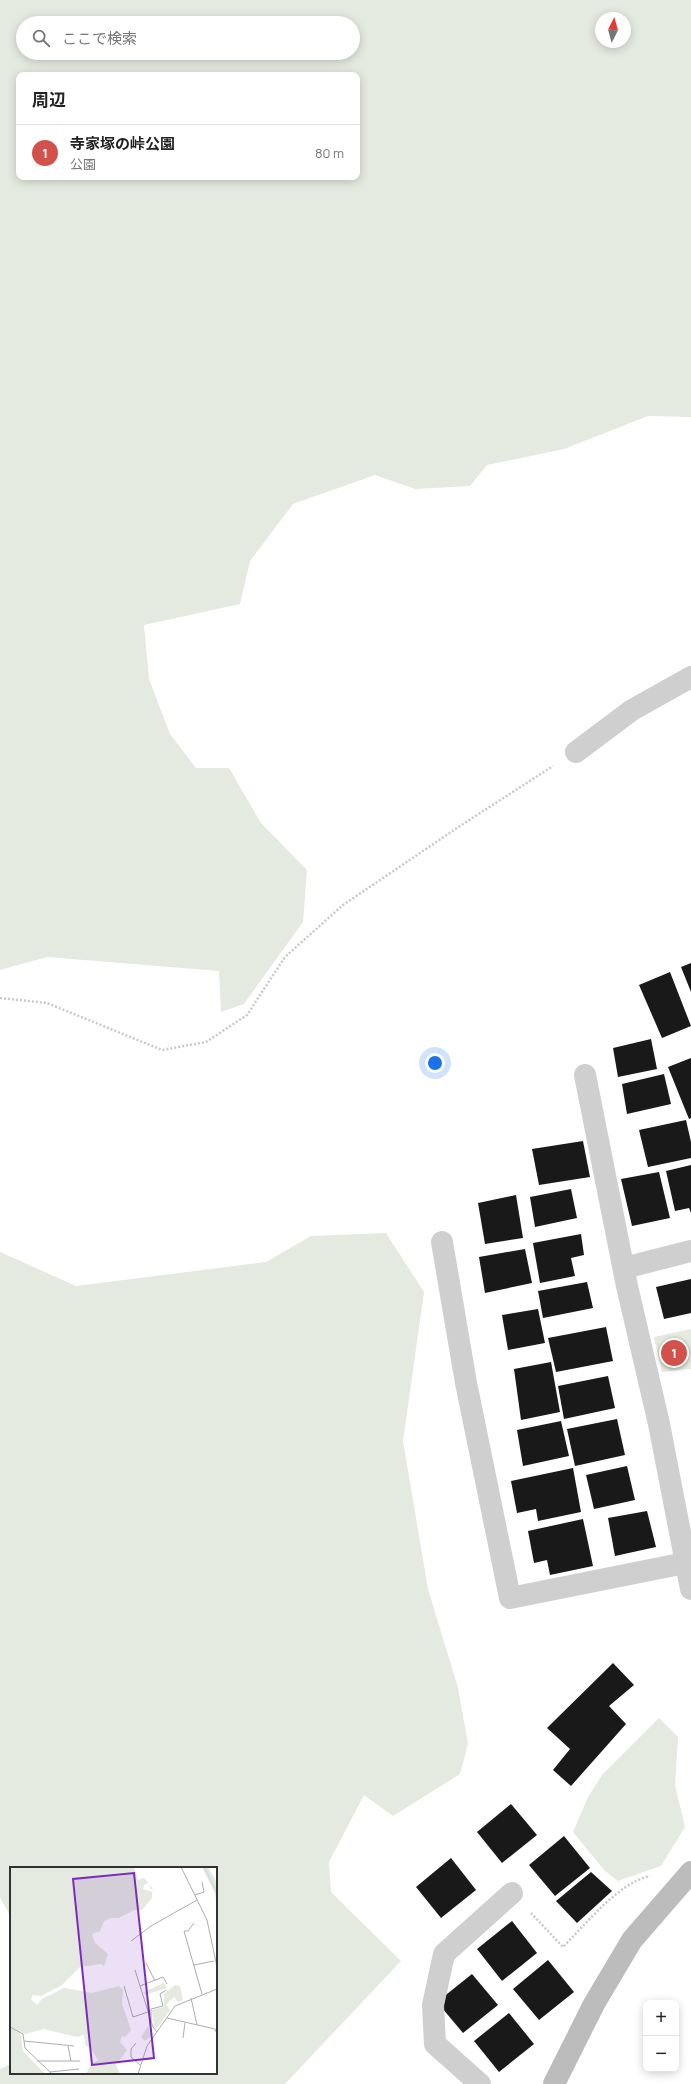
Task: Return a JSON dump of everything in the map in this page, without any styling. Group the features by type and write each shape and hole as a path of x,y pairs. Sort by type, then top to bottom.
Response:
{"street":[{"path":"576,752 632,710 691,677"},
{"path":"585,1075 624,1268 659,1424 691,1589"},
{"path":"442,1242 466,1383 510,1598 685,1563"},
{"path":"624,1268 691,1251"},
{"path":"554,2084 594,2004 632,1940 691,1872"},
{"path":"480,2084 435,2044 433,2005 444,1954 512,1893"}],"path":[{"path":"0,998 46,1003 162,1050 206,1042 247,1015 285,957 342,904 576,752"},
{"path":"512,1893 563,1947 617,1894 639,1878 657,1874"}],"shaded area":[{"path":"0,0 691,0 691,417 648,416 564,449 487,465 470,486 415,489 375,475 293,504 250,561 240,604 144,625 149,679 170,734 196,768 229,768 261,823 307,870 303,922 244,1004 221,1012 219,971 47,957 0,970"},
{"path":"386,1233 424,1292 403,1441 428,1589 458,1688 468,1744 460,1774 393,1816 364,1795 329,1862 331,1892 401,1961 285,2084 0,2084 0,2069 10,2064 10,2074 217,2074 217,1867 10,1867 10,1915 0,1898 0,1252 76,1286 266,1262 311,1236"},
{"path":"691,1329 691,1369 662,1372 654,1337"},
{"path":"659,1718 678,1737 675,1785 685,1827 661,1866 618,1881 605,1871 573,1832 588,1797 602,1775"}],"building":[{"path":"691,963 691,992 681,967"},
{"path":"670,972 691,1026 662,1038 639,985"},
{"path":"651,1039 657,1069 618,1077 613,1048"},
{"path":"691,1058 691,1118 689,1119 668,1067"},
{"path":"664,1074 671,1104 627,1114 622,1084"},
{"path":"686,1120 691,1142 691,1158 648,1167 639,1130"},
{"path":"583,1141 590,1177 539,1185 532,1149"},
{"path":"691,1165 691,1213 689,1208 675,1211 666,1171"},
{"path":"659,1172 670,1218 632,1226 621,1179"},
{"path":"571,1189 577,1218 535,1227 530,1197"},
{"path":"516,1195 523,1238 485,1244 478,1203"},
{"path":"581,1234 584,1255 571,1258 575,1276 540,1283 533,1243"},
{"path":"525,1249 532,1283 485,1293 479,1257"},
{"path":"691,1279 691,1313 664,1319 656,1287"},
{"path":"587,1282 593,1308 543,1318 538,1291"},
{"path":"538,1309 545,1343 508,1350 502,1315"},
{"path":"606,1327 613,1361 556,1372 548,1338"},
{"path":"551,1362 560,1412 521,1420 514,1369"},
{"path":"608,1376 615,1408 564,1419 558,1386"},
{"path":"617,1419 625,1455 575,1466 567,1429"},
{"path":"561,1421 569,1456 523,1466 517,1430"},
{"path":"627,1466 635,1500 594,1509 586,1475"},
{"path":"573,1468 581,1512 538,1521 536,1509 517,1513 511,1481"},
{"path":"647,1511 656,1547 615,1556 608,1518"},
{"path":"583,1519 593,1566 550,1575 547,1560 534,1563 528,1531"},
{"path":"613,1663 634,1685 609,1706 626,1724 571,1786 553,1770 570,1749 547,1728"},
{"path":"511,1804 537,1835 502,1863 477,1832"},
{"path":"564,1836 590,1868 555,1896 529,1865"},
{"path":"451,1858 476,1890 441,1918 416,1887"},
{"path":"591,1872 612,1891 577,1923 556,1901"},
{"path":"512,1921 537,1953 502,1981 477,1949"},
{"path":"548,1960 574,1992 539,2020 513,1989"},
{"path":"472,1974 498,2005 463,2033 437,2002"},
{"path":"509,2013 534,2044 499,2072 474,2041"}],"place":[{"name":"寺家塚の峠公園","path":"674,1353"}]}
